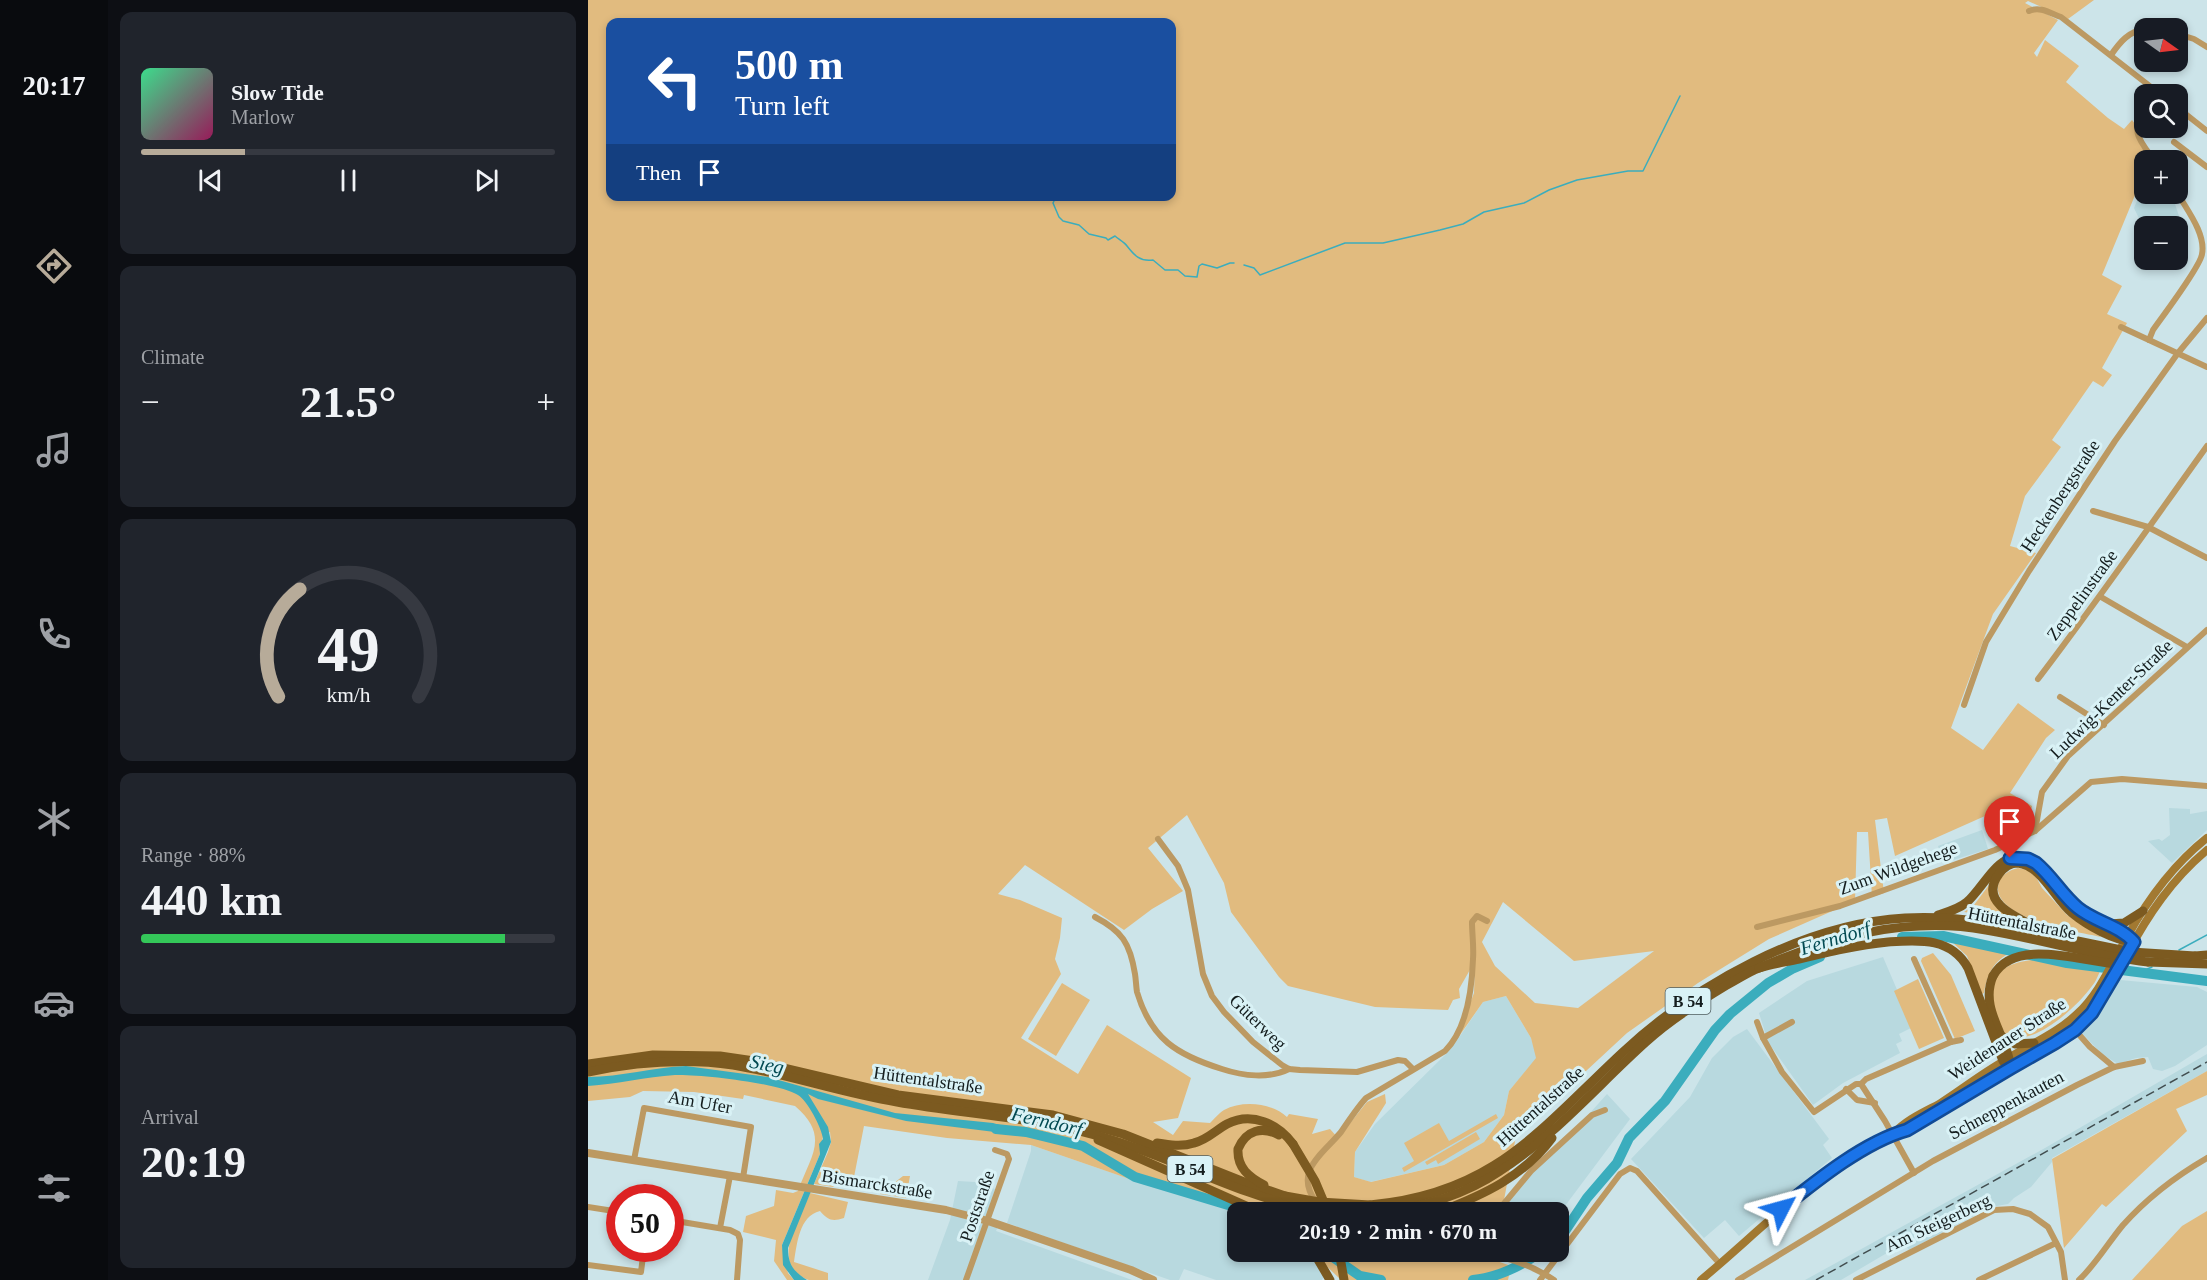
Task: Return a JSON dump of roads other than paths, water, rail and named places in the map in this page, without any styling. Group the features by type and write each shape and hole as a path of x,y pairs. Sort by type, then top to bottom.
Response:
{"highway":[{"path":"1927,918 1957,909 1976,893 2001,863 2010,858 2028,859 2044,869 2078,907 2129,939"},
{"path":"2058,937 2010,914 1997,903 1994,892 1997,876 2005,867 2019,863 2034,870 2071,912 2097,929 2129,939"},
{"path":"2106,925 2124,923 2143,911"},
{"name":"Hüttentalstraße","path":"1400,1202 1454,1187 1492,1168 1545,1128 1642,1035 1684,1003 1733,973 1785,948 1823,934 1888,920 1927,918 1985,921 2131,952 2172,956 2207,956"},
{"name":"Hüttentalstraße","path":"1432,1202 1479,1184 1519,1159 1562,1124 1665,1026 1713,994 1759,968 1787,956 1848,936 1888,928 1927,926 1984,929 2107,957 2148,962 2207,964"},
{"path":"1759,968 1856,946 1890,942 1925,942 1943,945 1954,951 1964,962 2011,1068"},
{"path":"2006,1059 1988,997 1993,976 2000,964 2008,959 2028,954 2131,966 2148,962"},
{"path":"2000,1035 2015,1044 2034,1043"},
{"name":"Hüttentalstraße","path":"588,1064 653,1055 695,1054 735,1057 898,1095 1053,1115 1111,1130 1244,1182 1285,1196 1314,1202"},
{"name":"Hüttentalstraße","path":"588,1072 653,1062 719,1063 769,1072 878,1099 1027,1119 1077,1129 1154,1154 1220,1182 1277,1202"},
{"name":"B 54","path":"1145,1142 1193,1144 1207,1138 1226,1124 1245,1119 1265,1121 1280,1129 1292,1145"},
{"name":"B 54","path":"1465,1202 1498,1186 1527,1166 1562,1124"},
{"path":"1077,1129 1116,1149 1237,1202"},
{"path":"1285,1196 1254,1179 1240,1166 1238,1155 1241,1142 1247,1134 1263,1129 1276,1133 1292,1145 1321,1202"},
{"path":"1319,1262 1330,1280"},
{"path":"1336,1262 1338,1280"},
{"path":"1341,1262 1344,1280"},
{"path":"1344,1280 1346,1262"}],"main road":[{"name":"Weidenauer Straße","path":"1706,1278 1720,1263 1819,1179 1893,1134 1907,1130 2075,1030 2092,1013 2143,911 2178,866 2207,838"},
{"name":"Weidenauer Straße","path":"2129,939 2166,891 2207,850"},
{"name":"Weidenauer Straße","path":"1893,1134 1903,1123 1941,1103 2006,1059 2060,1028 2079,1013 2109,978"}],"street":[{"path":"2030,11 2035,8 2061,17 2146,84"},
{"path":"2111,55 2123,39 2134,32"},
{"path":"2188,37 2207,47"},
{"path":"2188,116 2207,131"},
{"path":"2174,142 2207,167"},
{"path":"2149,339 2202,256 2201,240 2184,204"},
{"name":"Heckenbergstraße","path":"1964,705 1986,642 2071,505 2178,353 2207,318"},
{"path":"2121,327 2207,367"},
{"name":"Zeppelinstraße","path":"2038,679 2101,597 2148,527 2206,449"},
{"path":"2093,511 2148,527 2207,558"},
{"path":"2101,597 2187,647"},
{"name":"Ludwig-Kenter-Straße","path":"2036,831 2042,792 2068,756 2207,630"},
{"path":"2060,698 2104,725"},
{"name":"Zum Wildgehege","path":"1757,927 1840,906 1995,850 2036,831 2091,782 2122,778 2207,786"},
{"name":"Güterweg","path":"1158,839 1178,866 1188,891 1203,974 1212,996 1224,1012 1261,1049 1289,1069 1346,1073 1398,1060 1405,1062 1413,1069"},
{"path":"1095,916 1117,930 1126,940 1133,963 1137,991 1145,1011 1154,1028 1170,1047 1193,1059 1239,1074 1280,1074 1289,1069"},
{"path":"1318,1202 1309,1191 1308,1174 1313,1163 1340,1133 1366,1098 1445,1051 1457,1034 1467,1007 1471,986 1472,922 1477,916 1487,921"},
{"path":"1914,959 1951,1041"},
{"path":"1757,1022 1782,1072 1814,1112 1846,1089 1861,1084 1866,1079 1951,1041 1961,1040"},
{"path":"1763,1038 1792,1022"},
{"path":"2075,1030 2090,1047 2114,1067"},
{"name":"Schneppenkauten","path":"1738,1280 1975,1138 2114,1067 2143,1061"},
{"path":"1861,1084 1875,1103 1914,1173"},
{"path":"1846,1089 1857,1100 1875,1103"},
{"name":"Am Ufer","path":"634,1160 644,1108 751,1127 743,1178"},
{"path":"1505,1202 1531,1171 1592,1115 1605,1110"},
{"name":"Poststraße","path":"966,1280 1009,1159 1007,1154 995,1150"},
{"name":"Bismarckstraße","path":"588,1153 946,1210 988,1221 1131,1270 1153,1280"},
{"path":"2079,1280 2124,1224 2153,1195 2184,1171 2207,1158"},
{"path":"1540,1280 1620,1174 1630,1168 1637,1171 1720,1263"},
{"path":"720,1228 730,1176"},
{"path":"588,1207 606,1210"},
{"name":"Am Steigerberg","path":"1856,1280 1994,1210 2013,1209 2030,1214 2048,1227 2061,1252 2065,1280"},
{"path":"684,1222 730,1230 738,1234 740,1240 737,1280"},
{"path":"1979,1280 2056,1243"},
{"path":"588,1265 641,1272 642,1262"},
{"path":"1516,1262 1537,1269 1554,1280"}],"water":[{"path":"686,1066 768,1077 895,1113 993,1123 1010,1128 1011,1134 906,1121 818,1099 808,1094 828,1127 831,1142 788,1248 792,1267 807,1280 794,1280 783,1265 782,1245 820,1154 819,1144 823,1139 820,1128 802,1098 788,1091 757,1083 687,1075 588,1086 588,1077"}],"waterway":[{"path":"1244,265 1254,268 1260,275 1345,243 1383,243 1463,224 1484,212 1524,203 1549,190 1577,180 1628,171 1643,171 1680,96"},
{"path":"1054,201 1059,217 1063,221 1079,225 1089,234 1108,240 1115,236 1138,257 1153,260 1165,270 1178,270 1185,276 1197,277 1199,266 1202,264 1217,268 1234,263"},
{"path":"2179,950 2207,935"},
{"name":"Ferndorf","path":"1902,937 1943,936 2067,963 2207,981"},
{"name":"Ferndorf","path":"1569,1225 1587,1198 1617,1163 1629,1138 1665,1101 1715,1030 1730,1014 1768,983 1820,957"},
{"name":"Ferndorf","path":"2137,973 2152,967"},
{"name":"Ferndorf","path":"996,1129 1026,1132 1083,1146 1135,1177 1227,1205"},
{"name":"Ferndorf","path":"1340,1262 1360,1276 1381,1280"},
{"name":"Ferndorf","path":"1473,1280 1491,1277 1525,1262"}],"railway":[{"path":"1816,1280 2207,1062"}],"water label":[{"name":"Sieg","path":"767,1064"}]}
